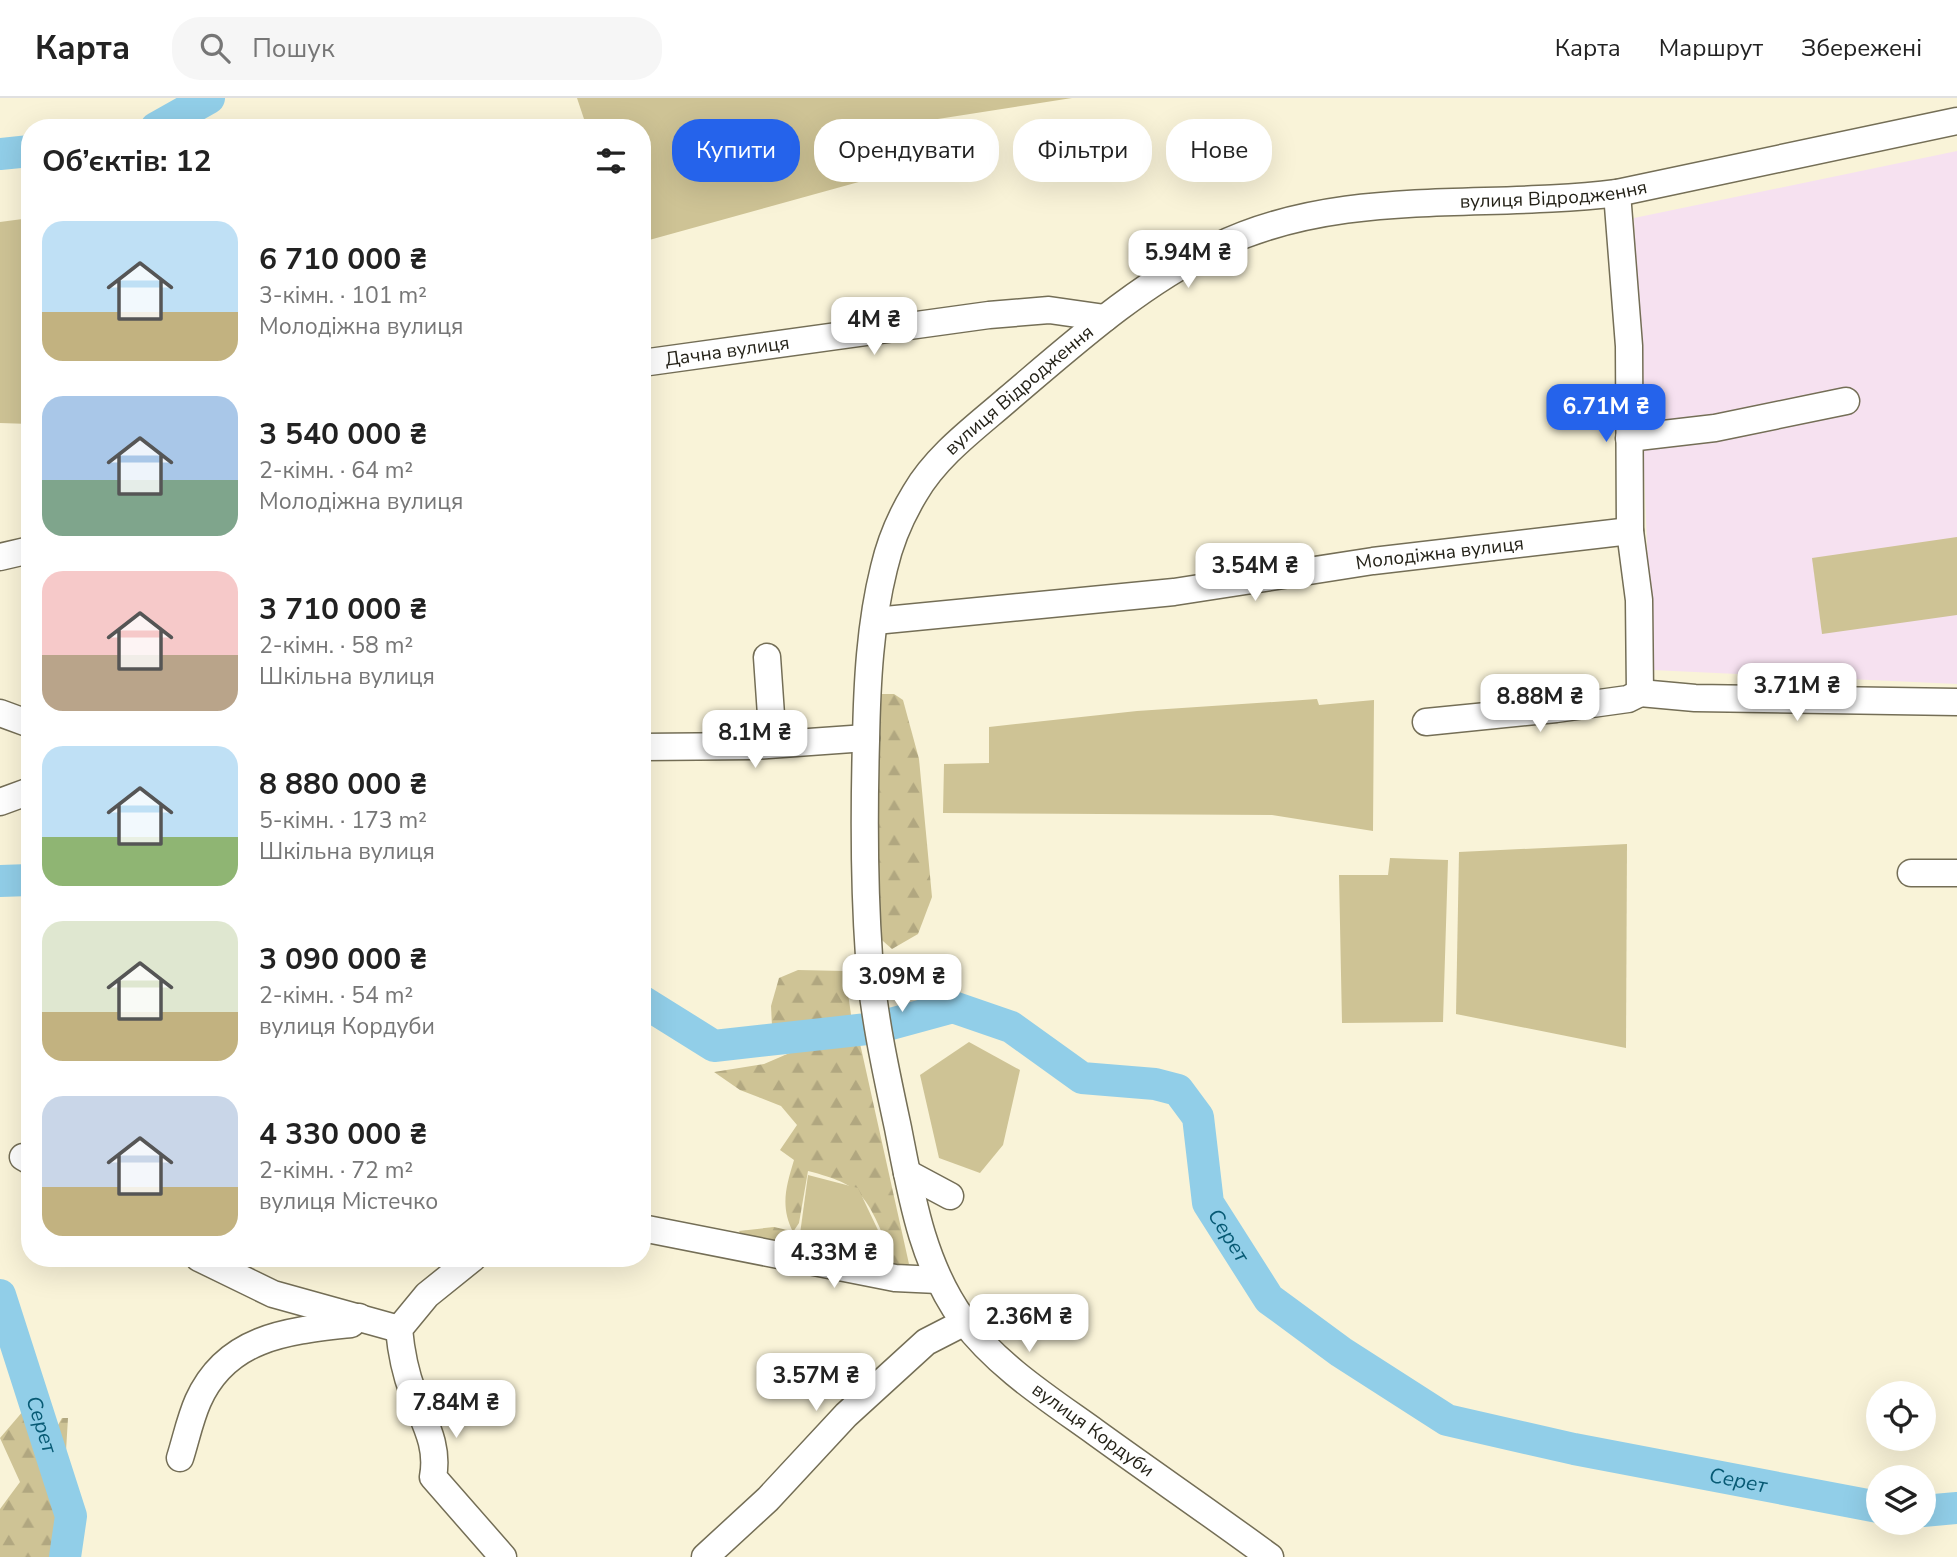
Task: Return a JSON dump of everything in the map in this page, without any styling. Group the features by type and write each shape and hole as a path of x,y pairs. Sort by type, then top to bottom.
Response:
{"street":[{"name":"вулиця Відродження","path":"887,1076 869,959 867,679 890,549 897,528 918,488 956,444 1105,318 1160,279 1216,246 1275,224 1336,210 1566,199 1617,193 1957,121"},
{"path":"1617,193 1629,346 1630,531 1639,600 1640,693"},
{"name":"Дачна вулиця","path":"651,362 989,315 1049,310 1105,318"},
{"path":"1629,438 1715,428 1846,401"},
{"name":"Молодіжна вулиця","path":"876,621 1174,592 1373,561 1630,531"},
{"path":"0,557 21,552"},
{"path":"767,657 773,744"},
{"path":"1426,722 1556,709 1628,699 1640,693 1695,698 1957,702"},
{"path":"0,713 21,721"},
{"path":"651,747 773,744 866,738"},
{"path":"0,802 21,794"},
{"path":"1911,873 1957,873"},
{"name":"вулиця Кордуби","path":"887,1076 913,1204 938,1280 965,1322 999,1360 1051,1401 1270,1557"},
{"path":"907,1173 950,1196"},
{"path":"651,1230 895,1278 938,1280"},
{"path":"218,1267 273,1294 399,1329"},
{"path":"462,1267 427,1295 399,1329 401,1355 412,1392 432,1437 435,1462 433,1477 503,1557"},
{"path":"180,1458 198,1401 218,1368 244,1349 278,1333 351,1324 359,1317"},
{"path":"705,1557 768,1499 846,1415 926,1342 965,1322"}],"shaded area":[{"path":"1957,151 1957,684 1652,670 1634,218"}],"green space":[{"path":"577,98 1072,98 938,119 814,119 814,182 859,182 651,240 651,119 584,119"},
{"path":"21,219 21,424 0,423 0,222"},
{"path":"1957,537 1957,615 1822,634 1812,558"},
{"path":"879,694 894,694 903,700 919,759 932,897 918,934 892,949 875,934"},
{"path":"1317,699 1319,705 1374,700 1373,831 1272,815 943,813 944,764 989,763 989,727 1137,711"},
{"path":"1627,844 1626,1048 1456,1014 1459,852"},
{"path":"1390,858 1448,860 1443,1022 1342,1023 1339,875 1388,875"},
{"path":"798,970 845,971 852,1022 817,1030 772,1026 771,1006 779,978"},
{"path":"836,1039 859,1039 909,1264 894,1268 745,1242 739,1231 774,1227 793,1231 785,1205 794,1160 780,1150 797,1125 781,1106 740,1090 714,1072 764,1064 799,1049","holes":["808,1171 841,1182 860,1195 868,1204 888,1246 877,1250 793,1231 799,1223"]},
{"path":"969,1042 1020,1070 1003,1145 980,1173 939,1158 920,1075"},
{"path":"808,1175 858,1188 886,1247 800,1234"},
{"path":"24,1410 32,1412 54,1466 58,1516 53,1557 0,1557 0,1509 20,1482 0,1438"},
{"path":"62,1418 68,1418 66,1451 81,1511 79,1557 60,1557 67,1511 53,1434"}],"waterway":[{"path":"172,119 209,98"},
{"path":"0,154 21,152"},
{"name":"Серет","path":"0,881 21,880"},
{"name":"Серет","path":"651,1007 714,1046 876,1028 953,1007 1011,1027 1082,1078 1155,1084 1178,1090 1198,1117 1208,1203 1269,1299 1341,1352 1447,1420 1574,1449 1866,1505"},
{"name":"Серет","path":"0,1295 71,1516 65,1557"},
{"name":"Серет","path":"1936,1510 1957,1508"}]}
